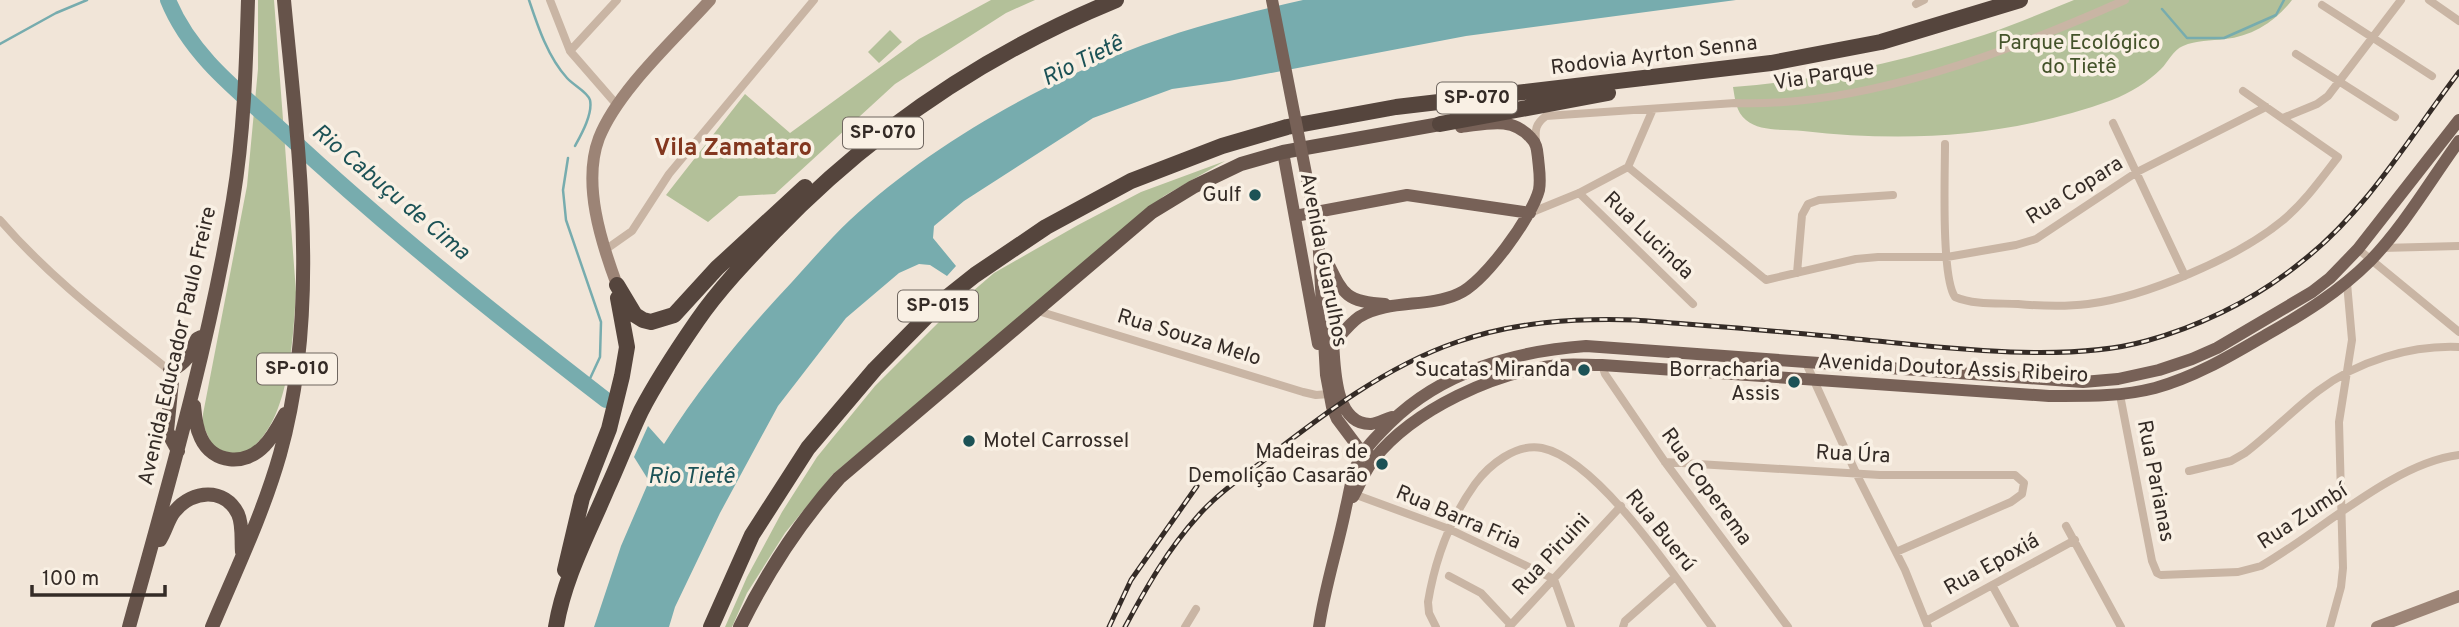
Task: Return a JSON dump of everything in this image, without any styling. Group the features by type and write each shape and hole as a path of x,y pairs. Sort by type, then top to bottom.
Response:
{"highway":[{"name":"Avenida Educador Paulo Freire","path":"129,627 193,398 233,201 243,118 248,0"},
{"name":"SP-010","path":"212,627 260,516 280,454 302,335 303,271 299,173 284,0"},
{"name":"SP-070","path":"560,600 641,411 694,325 737,270 800,205 867,145 922,103 994,57 1076,16 1116,0"},
{"name":"Rodovia Ayrton Senna","path":"1287,127 1395,107 1771,63 1881,42 2020,0"},
{"path":"740,627 759,587 785,545 839,478 1152,212 1193,187 1241,164 1283,152 1646,86 1667,75"},
{"name":"SP-015","path":"711,627 752,535 808,448 875,369 942,302 975,275 1046,227 1131,181 1222,146 1287,127"},
{"path":"617,285 635,315 643,320 651,322 674,314 717,268 788,201 850,151 867,145"},
{"path":"556,627 569,550 582,498 610,429 622,376 627,346 617,285"},
{"path":"178,451 167,431 172,381 170,371 181,366 190,357 197,339 205,335"},
{"path":"193,398 196,422 206,447 213,454 232,460 252,454 264,446 291,404"},
{"path":"153,545 161,538 174,512 193,498 208,493 226,500 238,515 242,558"}],"main road":[{"path":"617,285 605,250 594,197 594,162 598,140 617,105 710,0"},
{"path":"1272,0 1319,235"},
{"name":"Avenida Doutor Assis Ribeiro","path":"1399,414 1442,384 1474,369 1556,348 1606,346 2083,382 2146,373 2217,348 2278,313 2330,278 2358,249 2459,120"},
{"path":"1333,344 1360,316 1400,305 1457,295 1471,287 1530,213 1541,177 1536,143 1519,126 1509,123 1457,127 1440,124"},
{"name":"Avenida Doutor Assis Ribeiro","path":"1370,455 1454,396 1504,378 1556,365 1602,365 2049,396 2120,395 2155,388 2190,376 2226,359 2310,309 2347,283 2382,248 2457,149"},
{"name":"Avenida Guarulhos","path":"1283,152 1317,342 1326,375"},
{"path":"1295,216 1407,195 1530,213"},
{"name":"Avenida Guarulhos","path":"1319,235 1326,259 1338,394 1351,414 1366,423 1374,424 1399,414"},
{"name":"Avenida Guarulhos","path":"1319,235 1326,375 1332,407 1346,430 1370,455"},
{"path":"1326,259 1344,292 1352,299 1362,303 1400,305"},
{"path":"1602,365 1601,357 1606,346"},
{"path":"1556,348 1556,365"},
{"path":"1350,497 1378,435 1399,414"},
{"path":"1319,627 1328,576 1350,497 1352,455 1346,430"},
{"path":"1353,474 1370,455"},
{"path":"2377,627 2459,596"}],"street":[{"path":"550,0 570,51 617,105"},
{"path":"570,51 617,0"},
{"path":"605,250 632,231 669,174 814,0"},
{"name":"Via Parque","path":"1536,143 1535,127 1546,116 1735,103 1762,104 1825,97 1873,87 1998,53 2126,0"},
{"path":"2284,118 2317,104 2328,96 2400,0"},
{"path":"2429,0 2459,21"},
{"path":"2322,5 2432,76"},
{"path":"2296,54 2395,117"},
{"path":"1945,144 1948,281 1955,297 1971,301 2070,306 2114,299 2185,276 2248,244 2281,222 2302,203 2338,157 2243,91"},
{"name":"Rua Copara","path":"1628,167 1766,280 1856,259 1947,257 2036,239 2137,172 2266,107"},
{"path":"1530,213 1579,193 1628,167 1653,110"},
{"path":"2113,123 2185,276"},
{"name":"Rua Lucinda","path":"1579,193 1693,304"},
{"path":"1797,273 1802,215 1808,204 1819,200 1893,195"},
{"path":"0,220 30,254 68,290 170,371"},
{"path":"2382,248 2459,246"},
{"path":"2358,249 2459,332"},
{"path":"2330,627 2343,568 2339,422 2352,340 2347,283"},
{"name":"Rua Souza Melo","path":"1038,311 1303,392 1329,394"},
{"path":"2189,471 2222,464 2245,453 2321,388 2348,373 2389,356 2417,349 2459,347"},
{"path":"1806,363 1856,473 1896,552 1927,624"},
{"name":"Rua Coperema","path":"1602,365 1605,374 1665,462 1788,627"},
{"name":"Rua Parianas","path":"2120,395 2152,561 2157,573"},
{"name":"Rua Buerú","path":"1436,627 1429,613 1428,602 1449,529 1465,498 1482,474 1499,460 1531,447 1562,456 1621,506 1712,627"},
{"name":"Rua Zumbí","path":"2157,573 2167,576 2250,570 2271,560 2398,476 2428,463 2459,455"},
{"name":"Rua Úra","path":"1665,462 1912,476 2015,475 2024,483 2022,494 2011,502 1896,552"},
{"name":"Rua Barra Fria","path":"1350,497 1449,529 1553,579"},
{"name":"Rua Piruini","path":"1510,626 1621,506"},
{"path":"2066,526 2121,627"},
{"name":"Rua Epoxiá","path":"1927,624 2075,540"},
{"path":"1449,576 1482,593 1510,626"},
{"path":"1623,627 1625,621 1675,577"},
{"path":"1553,579 1571,627"},
{"path":"1992,585 2015,627"},
{"path":"1185,627 1196,609"}],"green space":[{"path":"258,0 274,0 296,292 291,353 275,416 253,447 233,455 213,447 203,425 203,414 247,186 258,69"},
{"path":"991,0 1035,0 1006,13 895,84 775,194 739,196 708,222 666,195 745,94 790,133 919,39"},
{"name":"Parque Ecológico do Tietê","path":"2074,0 2292,0 2278,15 2254,31 2180,48 2156,74 2125,94 2036,122 1959,134 1843,135 1758,127 1743,117 1736,105 1733,87 1829,75 1892,61 1984,35"},
{"path":"890,30 902,42 879,63 868,52"},
{"path":"1225,161 1164,196 833,474 785,533 747,593 732,627 725,627 747,577 782,512 817,457 875,386 951,310 994,273 1078,225 1141,192"}],"water":[{"name":"Rio Tietê","path":"1303,0 1736,0 1466,36 1229,81 1172,89 1093,118 964,201 934,226 933,238 956,266 947,276 930,265 919,264 899,273 846,318 778,406 720,513 675,607 669,627 594,627 621,546 649,481 634,457 648,426 664,444 708,380 741,340 850,220 912,169 945,146 1052,84 1169,36"}],"waterway":[{"path":"0,44 56,13 87,0"},
{"name":"Rio Cabuçu de Cima","path":"168,0 190,39 235,89 403,238 606,400"},
{"path":"529,0 554,61 590,100 588,118 575,146"},
{"path":"2162,9 2187,38 2224,38 2276,15 2284,0"},
{"path":"568,158 563,190 566,220 601,322 600,357 587,385"}],"railway":[{"path":"1125,627 1167,555 1205,508 1331,410 1380,378 1431,352 1500,330 1589,320 1635,320 2002,352 2078,352 2146,341 2188,327 2230,308 2269,286 2305,259 2349,218 2369,194 2459,72"},
{"path":"1109,627 1131,580 1197,486"}],"place":[{"name":"Gulf","path":"1255,195"},
{"name":"Sucatas Miranda","path":"1584,370"},
{"name":"Borracharia Assis","path":"1794,382"},
{"name":"Motel Carrossel","path":"969,441"},
{"name":"Madeiras de Demolição Casarão","path":"1382,464"}],"district":[{"name":"Vila Zamataro","path":"733,149"}]}
